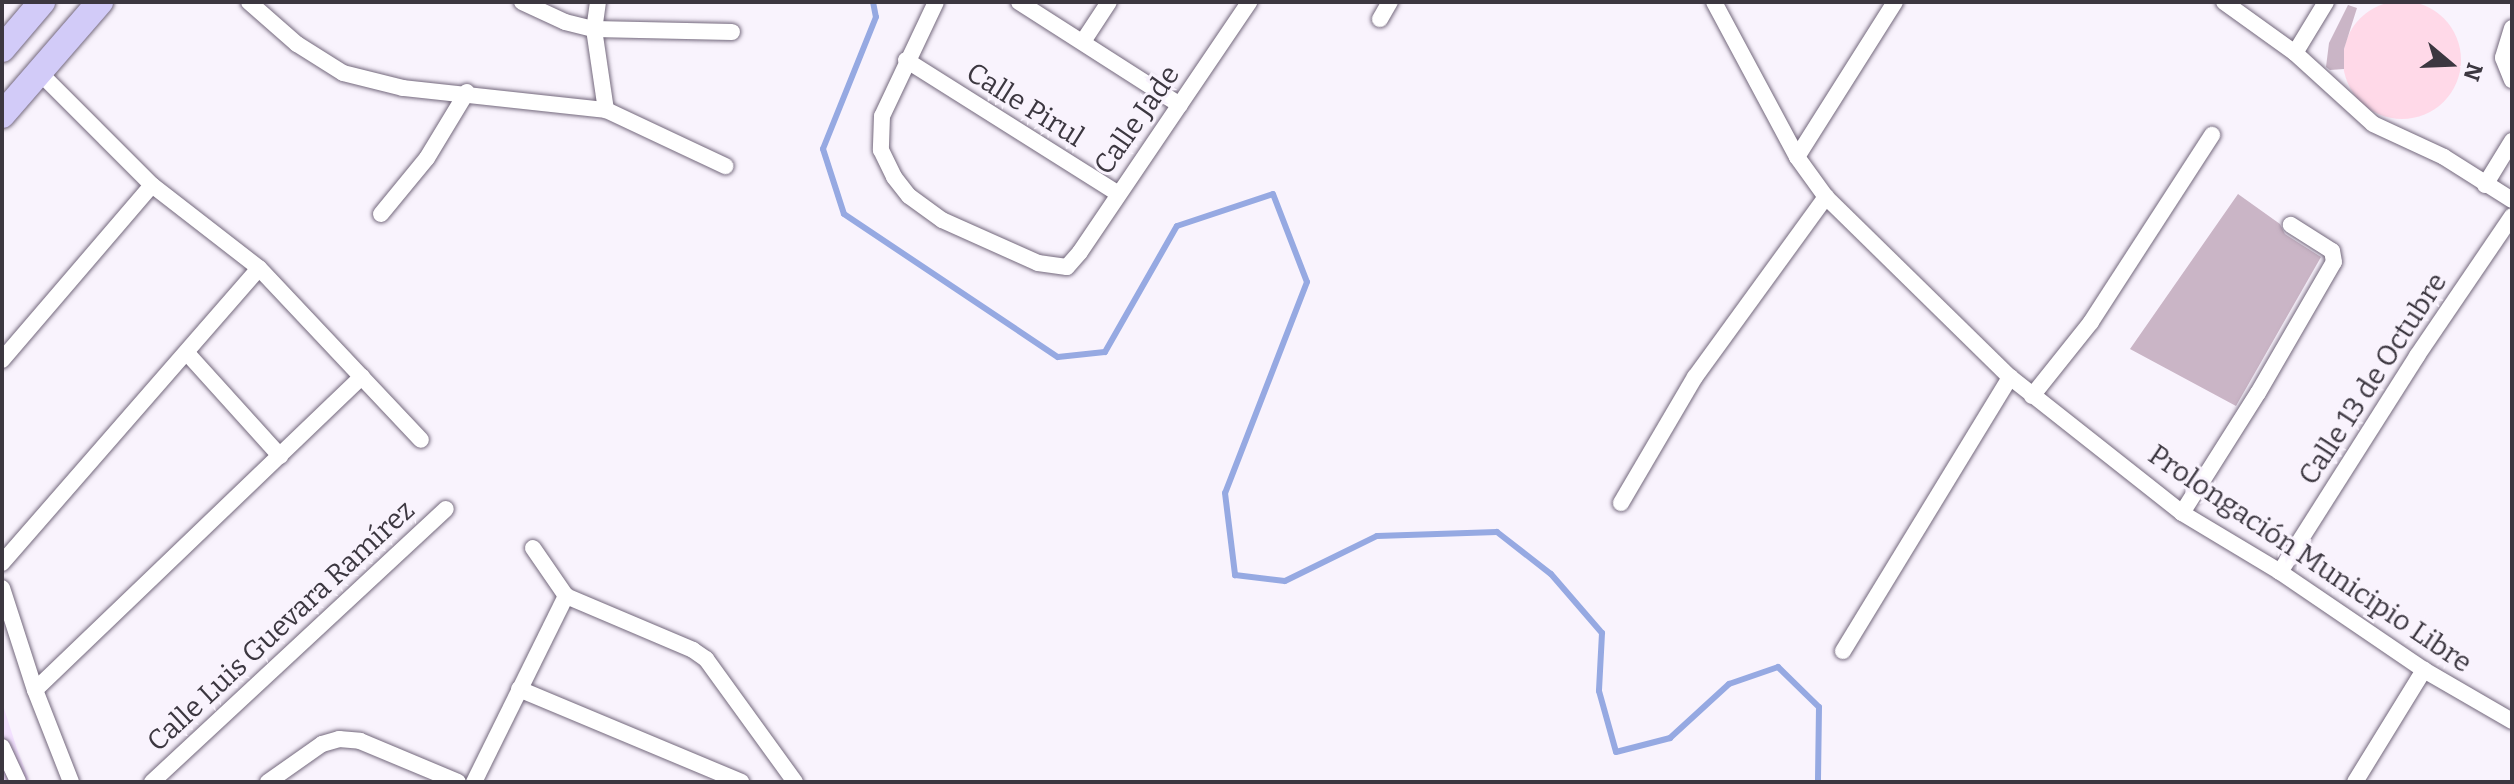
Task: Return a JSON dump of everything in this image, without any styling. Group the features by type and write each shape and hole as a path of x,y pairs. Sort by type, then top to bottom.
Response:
{"main road":[{"path":"2,49 42,2"},
{"path":"2,115 100,2"}],"street":[{"path":"249,2 297,44 343,73 403,88 467,92 606,110 725,166"},
{"path":"522,2 565,22 594,29 732,32"},
{"path":"598,2 594,29 606,110"},
{"path":"906,60 936,2"},
{"path":"1019,2 1084,40 1180,105"},
{"path":"1084,40 1109,2"},
{"name":"Calle Jade","path":"906,60 882,116 881,150 894,177 909,196 942,220 1038,263 1067,267 1249,2"},
{"path":"1380,19 1390,2"},
{"name":"Prolongación Municipio Libre","path":"1714,2 1797,157 1826,197 2010,377 2182,513 2280,572 2424,670 2512,721"},
{"path":"1797,157 1895,2"},
{"path":"2224,2 2295,53 2373,124 2444,157 2512,200"},
{"path":"2295,53 2326,2"},
{"path":"2511,79 2503,58 2512,28"},
{"name":"Calle Pirul","path":"906,60 1117,193"},
{"path":"39,72 152,185 259,268 421,440"},
{"path":"381,214 427,158 467,92"},
{"path":"2032,396 2091,322 2212,135"},
{"path":"2485,185 2512,141"},
{"path":"2,360 152,185"},
{"path":"1621,503 1695,377 1826,197"},
{"name":"Calle 13 de Octubre","path":"2280,572 2417,356 2512,216"},
{"path":"2182,513 2266,380 2334,262 2332,251 2291,225"},
{"path":"2,563 259,268"},
{"path":"187,353 280,456"},
{"path":"35,690 362,376"},
{"path":"1843,651 2010,377"},
{"name":"Calle Luis Guevara Ramírez","path":"152,782 446,509"},
{"path":"533,548 566,596 693,650 706,659 795,782"},
{"path":"2,588 35,690 71,782"},
{"path":"474,782 566,596"},
{"path":"2355,782 2424,670"},
{"path":"519,689 741,782"},
{"path":"268,782 322,744 339,739 360,741 458,782"},
{"path":"2,747 18,782"}],"shaded area":[{"path":"2402,1 2425,5 2444,18 2457,37 2461,60 2457,83 2444,102 2425,115 2402,119 2379,115 2360,102 2347,83 2343,60 2347,37 2360,18 2379,5"},
{"path":"2,702 17,749 30,782 2,782"}],"building":[{"path":"2348,5 2357,8 2344,49 2344,69 2330,70 2326,67 2329,43"},
{"path":"2238,194 2280,224 2285,234 2321,257 2236,406 2130,349"}],"waterway":[{"path":"873,2 876,17 823,149 844,214 1058,357 1105,352 1177,226 1273,194 1307,282 1225,493 1235,575 1285,581 1377,536 1497,532 1551,574 1602,633 1599,691 1616,752 1670,738 1729,684 1778,667 1819,707 1818,782"}]}
